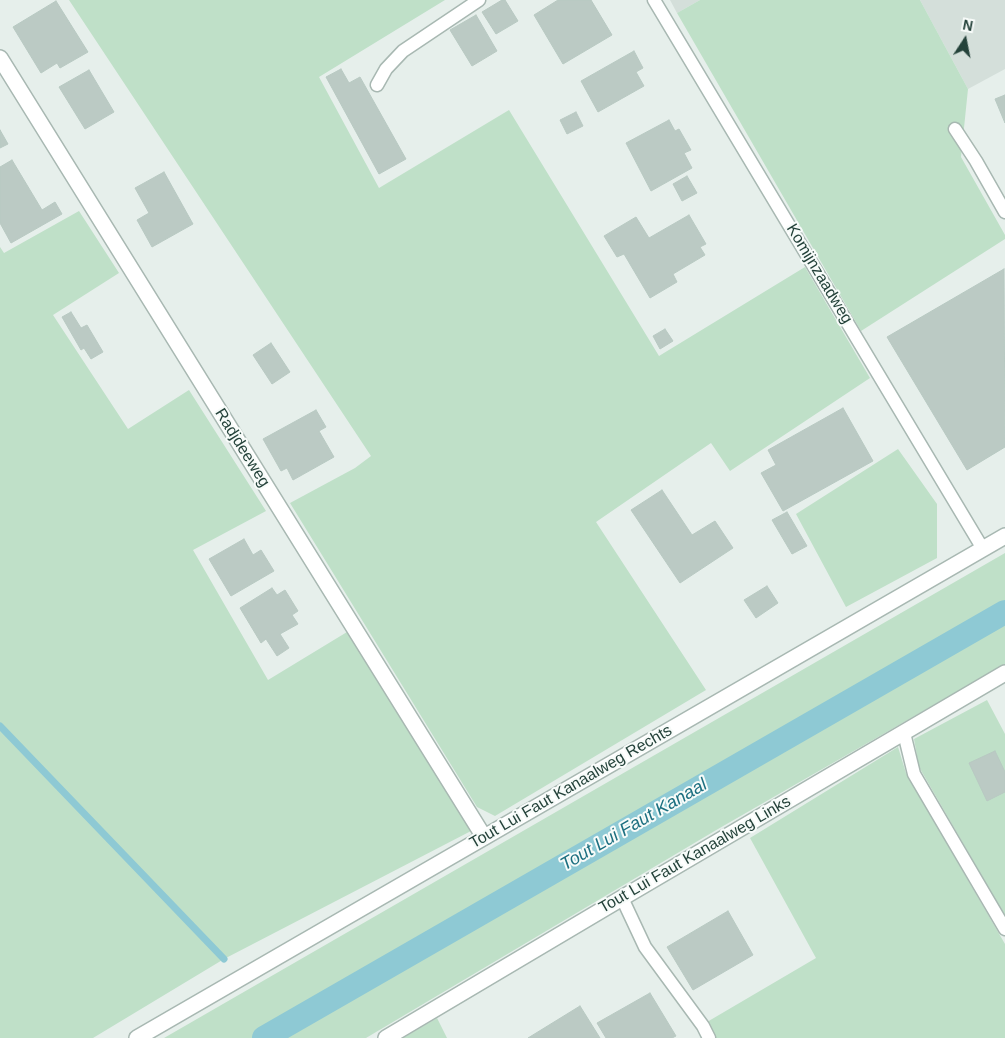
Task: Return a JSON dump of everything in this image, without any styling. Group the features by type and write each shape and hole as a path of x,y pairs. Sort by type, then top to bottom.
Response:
{"street":[{"name":"Radjdeeweg","path":"0,58 484,837"},
{"name":"Tout Lui Faut Kanaalweg Rechts","path":"137,1038 1005,536"},
{"name":"Tout Lui Faut Kanaalweg Links","path":"386,1038 1005,674"}],"lane":[{"path":"377,85 386,69 403,51 479,0"},
{"name":"Komijnzaadweg","path":"654,0 983,549"},
{"path":"954,129 1005,212"},
{"path":"904,733 914,774 1005,929"},
{"path":"622,898 645,947 703,1026 709,1038"}],"shaded area":[{"path":"670,0 700,0 677,13"},
{"path":"920,0 1005,0 1005,69 968,89"}],"green space":[{"path":"69,0 445,0 319,77 379,188 509,110 659,356 805,267 870,378 730,471 711,443 596,522 706,690 495,816 477,807 290,503 355,468 371,456"},
{"path":"700,0 920,0 968,89 961,157 1005,235 1005,239 861,331 677,13"},
{"path":"79,211 119,273 53,315 128,429 189,390 266,511 193,550 268,680 347,632 471,831 224,959 93,1038 0,1038 0,247 4,253"},
{"path":"898,449 937,504 937,558 846,607 796,514"},
{"path":"1005,553 1005,664 718,829 366,1038 164,1038"},
{"path":"987,700 1005,734 1005,916 919,767 914,739"},
{"path":"898,747 906,773 1005,944 1005,1038 716,1038 707,1022 816,958 750,838"},
{"path":"437,1018 447,1038 403,1038"}],"building":[{"path":"505,0 518,21 496,34 482,12"},
{"path":"558,0 591,0 612,35 563,64 534,15"},
{"path":"56,1 88,52 60,68 57,63 41,73 13,27"},
{"path":"476,15 497,51 472,66 450,30"},
{"path":"634,51 643,68 636,72 644,86 598,112 581,81"},
{"path":"341,69 349,83 360,77 406,159 379,174 326,77"},
{"path":"89,70 114,112 85,129 59,87"},
{"path":"1005,95 1005,123 995,99"},
{"path":"576,112 583,126 567,134 560,120"},
{"path":"669,120 675,131 679,129 691,150 684,153 692,168 651,191 626,143"},
{"path":"0,130 8,144 0,148"},
{"path":"12,160 42,210 55,202 62,214 11,243 0,223 0,167"},
{"path":"164,172 193,224 152,247 137,220 149,213 135,188"},
{"path":"687,176 697,193 682,201 673,184"},
{"path":"689,215 706,244 700,247 705,255 673,274 677,282 650,298 624,254 617,257 604,236 636,217 649,238"},
{"path":"1004,269 1005,447 967,470 887,337"},
{"path":"71,312 81,328 87,325 103,352 91,359 84,348 81,350 62,317"},
{"path":"665,329 673,341 660,349 653,336"},
{"path":"271,343 290,372 272,384 253,355"},
{"path":"843,408 873,461 783,511 761,473 776,465 768,450"},
{"path":"316,410 326,427 319,431 334,457 293,480 287,468 281,471 263,439"},
{"path":"662,490 692,535 715,521 733,548 680,583 631,510"},
{"path":"787,512 807,546 792,554 772,520"},
{"path":"244,539 253,555 261,550 274,571 231,596 209,559"},
{"path":"767,586 778,603 756,618 744,600"},
{"path":"272,588 277,595 285,590 298,611 292,615 298,624 280,634 289,648 277,656 266,639 261,643 240,608"},
{"path":"995,751 1005,772 1005,792 987,801 969,763"},
{"path":"728,911 753,955 693,990 667,947"},
{"path":"650,993 676,1036 672,1038 606,1038 597,1023"},
{"path":"580,1006 600,1038 528,1038"}],"waterway":[{"name":"Tout Lui Faut Kanaal","path":"264,1038 1005,612"},
{"path":"0,726 224,959"}]}
